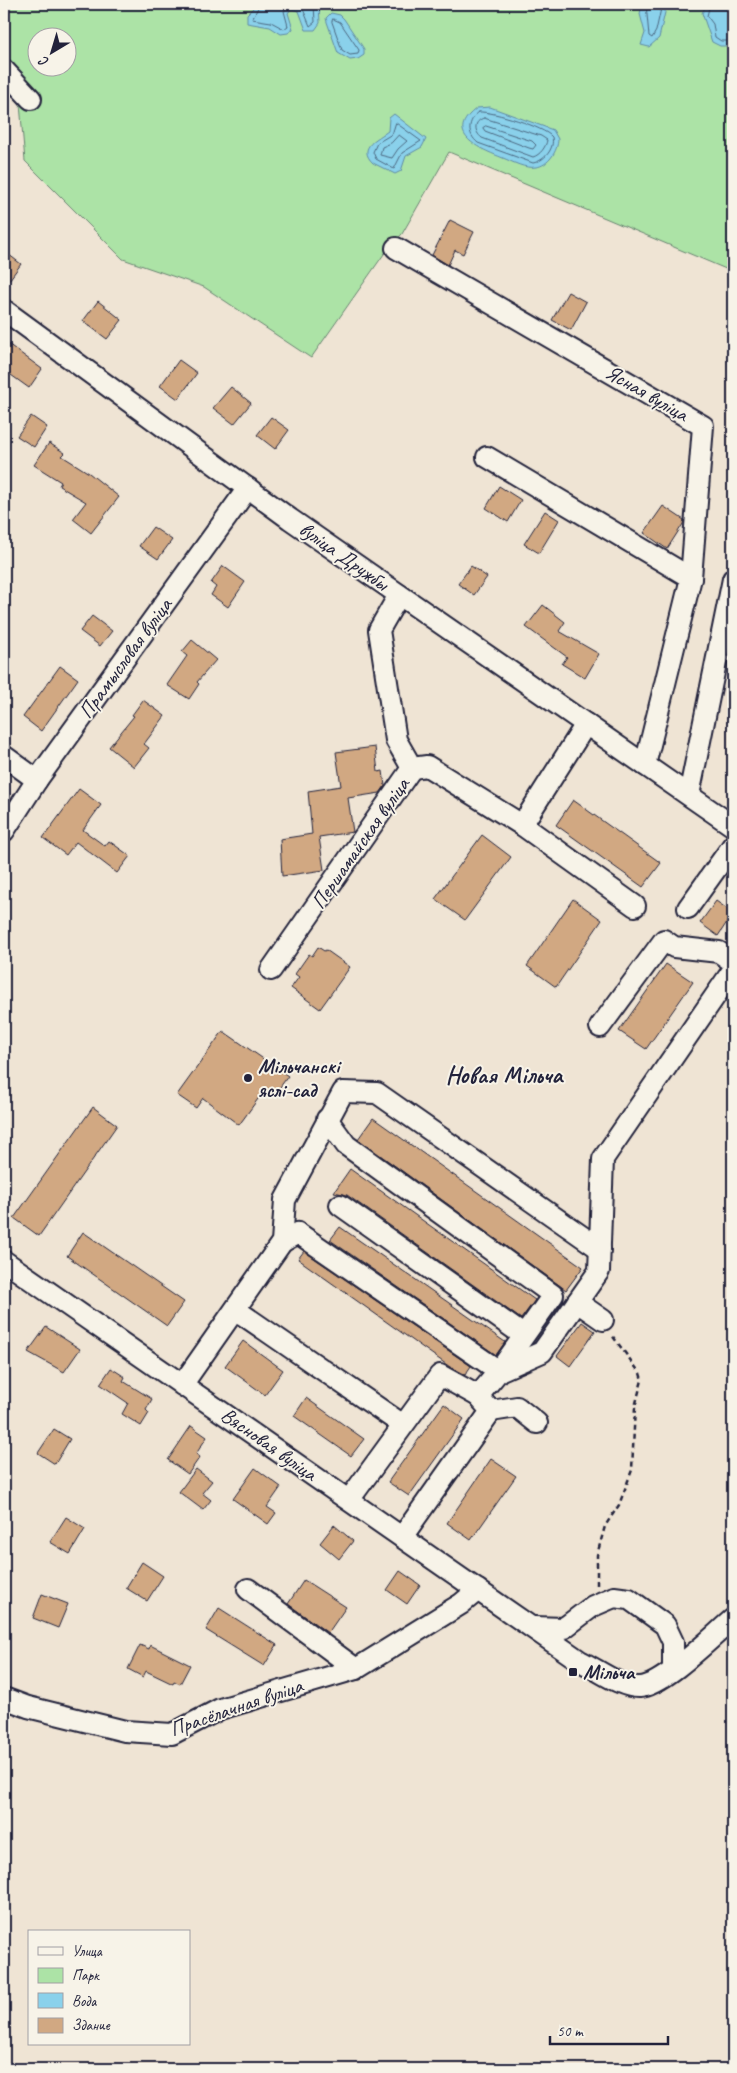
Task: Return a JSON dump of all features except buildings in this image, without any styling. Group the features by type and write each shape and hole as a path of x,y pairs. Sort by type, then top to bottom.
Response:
{"street":[{"path":"4,70 31,99"},
{"name":"Ясная вуліца","path":"396,248 704,426 691,578 645,765"},
{"name":"вуліца Дружбы","path":"4,310 248,488 399,595 733,826"},
{"path":"487,457 691,578"},
{"name":"Прамысловая вуліца","path":"4,831 37,780 248,488"},
{"path":"689,795 733,579"},
{"name":"Першамайская вуліца","path":"271,970 412,768 396,740 378,630 399,595"},
{"path":"522,825 586,724"},
{"path":"4,756 37,780"},
{"path":"412,768 427,766 522,825 635,906"},
{"path":"688,908 733,846"},
{"path":"600,1027 664,940 674,947 719,952 733,962"},
{"path":"499,1371 542,1352 599,1271 603,1159 733,970"},
{"path":"282,1242 285,1200 343,1092 377,1093 600,1249"},
{"path":"327,1119 346,1145 553,1295 499,1371 485,1404 402,1537"},
{"path":"340,1205 523,1335"},
{"path":"182,1385 282,1242 298,1233 499,1371"},
{"name":"Вясновая вуліца","path":"4,1262 534,1627 580,1661 627,1685 640,1687 653,1684 673,1670"},
{"path":"577,1302 603,1320"},
{"path":"236,1310 403,1425"},
{"path":"349,1500 440,1375 485,1404 516,1407 538,1423"},
{"path":"248,1589 356,1669"},
{"name":"Прасёлачная вуліца","path":"4,1698 28,1707 125,1731 172,1734 220,1709 356,1669 461,1604 478,1590"},
{"path":"534,1627 564,1628 600,1603 614,1597 629,1599 665,1625 673,1642 673,1670"},
{"path":"673,1670 733,1619"}],"path":[{"path":"597,1591 597,1556 605,1526 619,1505 632,1470 636,1407 642,1380 640,1373 622,1351 603,1320"}],"green space":[{"path":"4,4 733,4 733,272 449,152 402,234 384,254 311,358 204,287 123,259 25,161 20,104 4,85"}],"water":[{"path":"257,4 319,4 320,23 315,30 306,30 299,11 291,9 288,13 293,29 288,33 281,34 270,27 247,23 247,14"},
{"path":"642,4 667,4 659,38 649,47 641,45 645,33 640,14"},
{"path":"707,4 733,4 733,46 720,46 712,42 702,13"},
{"path":"331,13 340,15 344,19 364,49 364,55 358,59 350,60 338,53 326,18"},
{"path":"490,107 553,130 558,139 558,144 552,157 540,166 528,167 475,145 464,133 463,126 467,117 477,108"},
{"path":"394,114 426,139 422,147 406,156 401,171 395,174 373,163 368,157 367,152 375,140 388,131 389,118"}],"place":[{"name":"Мільчанскі яслі-сад","path":"248,1078"},
{"name":"Мільча","path":"573,1672"}],"district":[{"name":"Новая Мільча","path":"504,1075"}]}
